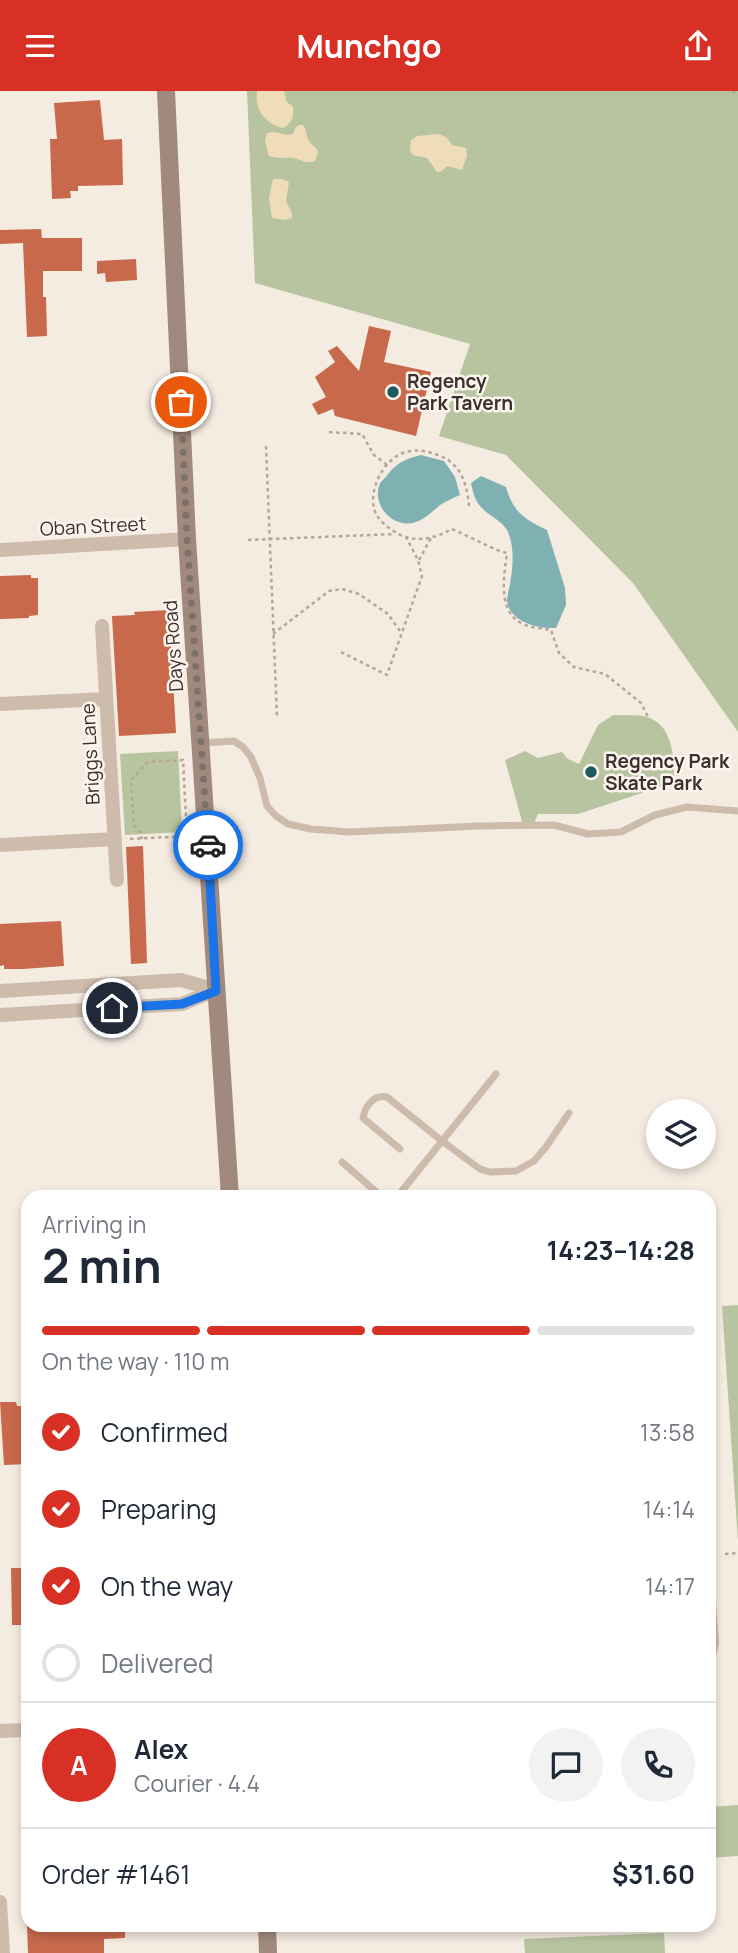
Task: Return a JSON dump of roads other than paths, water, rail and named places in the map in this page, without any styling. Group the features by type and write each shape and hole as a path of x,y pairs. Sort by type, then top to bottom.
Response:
{"street":[{"name":"Days Road","path":"166,91 187,539 229,1190"},
{"name":"Oban Street","path":"0,550 187,539"},
{"name":"Briggs Lane","path":"102,626 106,699 120,839 117,880"},
{"path":"0,704 106,699"},
{"path":"0,845 120,839"},
{"path":"0,991 181,980 216,991"},
{"path":"139,1007 143,998 140,982"},
{"path":"0,1015 182,1004 216,991"},
{"path":"0,1731 21,1730"},
{"path":"0,1902 3,1953"},
{"path":"267,1932 268,1953"}],"lane":[{"path":"201,743 234,741 243,747 251,757 267,806 288,824 311,829 349,831 554,825 588,834 621,831 655,815 688,807 738,811"},
{"path":"403,1190 496,1073"},
{"path":"400,1149 363,1118 366,1107 376,1097 387,1097 442,1141 480,1169 490,1173 516,1171 534,1161 569,1113"},
{"path":"342,1162 374,1190"}],"water":[{"path":"421,455 444,461 455,477 460,495 417,522 398,522 382,508 379,485 397,465"},
{"path":"481,476 506,487 520,514 547,530 565,588 566,605 556,628 526,623 509,608 507,601 512,564 511,543 507,530 476,500 471,483"}],"place":[{"name":"Regency Park Tavern","path":"393,392"},
{"name":"Regency Park Skate Park","path":"591,772"}]}
